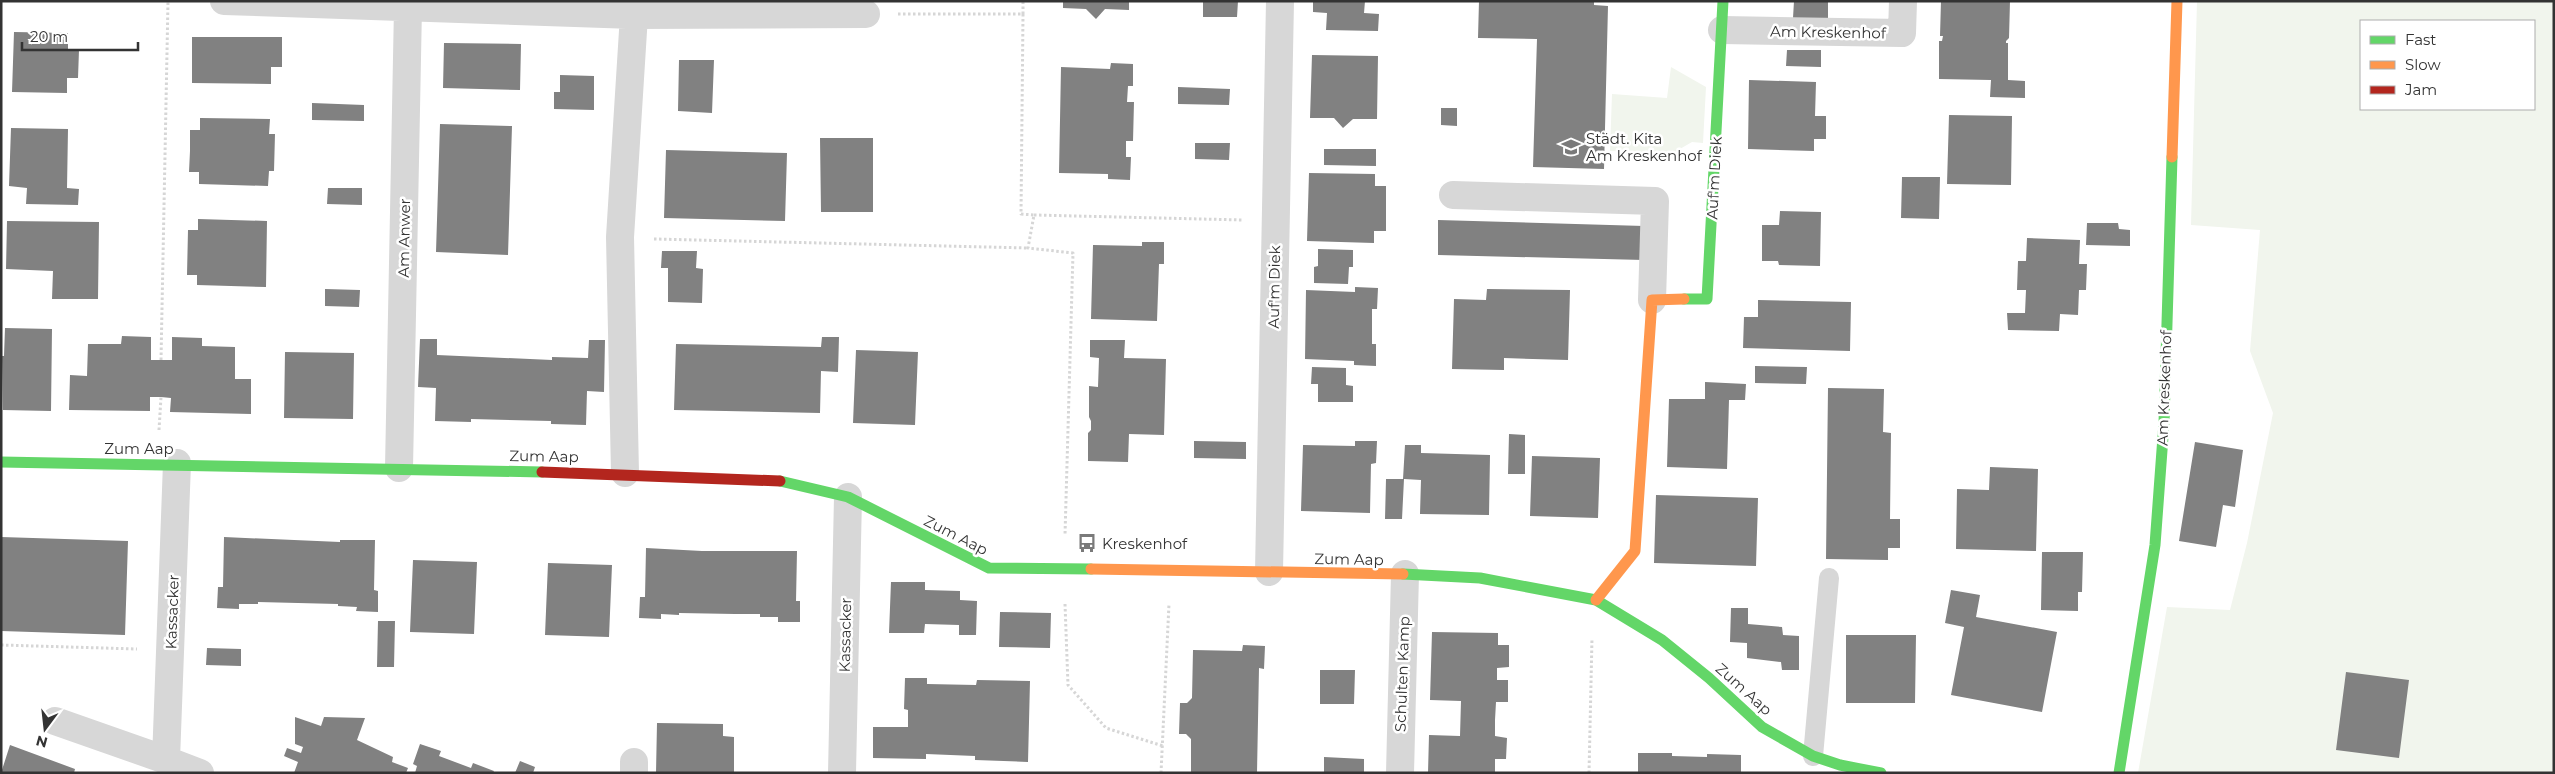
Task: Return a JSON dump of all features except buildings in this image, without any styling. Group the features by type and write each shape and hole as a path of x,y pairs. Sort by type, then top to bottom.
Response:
{"street":[{"path":"224,1 408,7 633,8 866,14"},
{"name":"Auf'm Diek","path":"1269,572 1280,1"},
{"name":"Auf'm Diek","path":"1652,300 1707,299 1724,1"},
{"name":"Am Kreskenhof","path":"1722,30 1902,33 1903,1"},
{"name":"Am Kreskenhof","path":"2119,773 2155,545 2164,423 2177,1"},
{"name":"Am Anwer","path":"399,468 408,7"},
{"path":"625,473 620,237 633,8"},
{"path":"1453,194 1655,200 1652,300 1635,551 1596,600"},
{"name":"Zum Aap","path":"1,462 177,463 625,473 772,479 848,497 988,568 1405,574 1480,578 1596,600 1662,640 1710,678 1762,727 1813,756 1840,765 1881,773"},
{"name":"Kassacker","path":"166,760 177,463"},
{"name":"Kassacker","path":"842,773 848,497"},
{"name":"Schulten Kamp","path":"1400,773 1405,574"},
{"path":"56,721 200,773"}],"lane":[{"path":"1813,756 1829,578"}],"path":[{"path":"161,360 168,1"},
{"path":"1023,1 1021,214 1276,220"},
{"path":"866,14 1023,14"},
{"path":"1028,248 1034,215"},
{"path":"620,237 1028,248 1073,253 1064,568 1068,685 1106,728 1163,746"},
{"path":"1161,773 1170,571"},
{"path":"1589,773 1590,651 1596,600"},
{"path":"1,645 170,650"}],"shaded area":[{"path":"2197,1 2554,1 2554,773 2138,773 2167,607 2230,610 2247,543 2273,413 2250,351 2260,230 2191,225"},
{"path":"1671,67 1706,87 1703,143 1692,142 1673,153 1610,151 1612,94 1667,98"}],"traffic: fast":[{"path":"1684,299 1707,299 1723,1"},
{"path":"2119,773 2155,545 2164,423 2172,157"},
{"path":"1,462 542,472"},
{"path":"780,481 848,497 989,568 1091,569"},
{"path":"1403,574 1480,578 1596,600 1662,640 1709,678 1762,727 1813,756 1840,765 1881,773"}],"traffic: slow":[{"path":"2172,157 2177,1"},
{"path":"1596,600 1635,551 1652,300 1684,299"},
{"path":"1091,569 1403,574"}],"traffic: jam":[{"path":"542,472 780,481"}],"place":[{"name":"Städt. Kita Am Kreskenhof","path":"1571,147"},
{"name":"Kreskenhof","path":"1087,543"}]}
